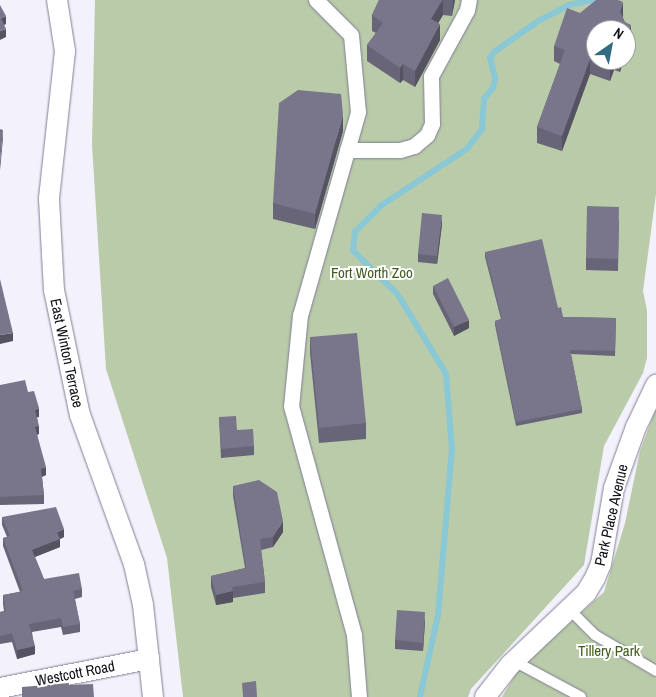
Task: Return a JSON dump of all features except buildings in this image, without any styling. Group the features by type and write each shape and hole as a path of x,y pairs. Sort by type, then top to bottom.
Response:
{"street":[{"name":"East Winton Terrace","path":"57,0 65,51 49,199 54,290 80,415 134,564 153,697"},
{"path":"316,0 346,27 353,44 358,112 300,315 290,406 354,635 359,697"},
{"path":"347,150 400,150 414,146 427,135 432,124 431,76 467,10 469,0"},
{"name":"Park Place Avenue","path":"485,697 514,661 586,593 601,564 614,488 636,427 656,385"},
{"name":"Westcott Road","path":"0,688 149,659"}],"lane":[{"path":"569,609 595,635 656,671"},
{"path":"514,661 580,697"}],"green space":[{"name":"Fort Worth Zoo","path":"95,0 656,0 656,194 643,291 647,310 647,358 643,373 604,446 584,565 471,689 468,697 183,697 167,558 106,369 92,145"},
{"name":"Tillery Park","path":"656,408 656,697 502,697 518,670 604,592 625,523 640,451"}],"waterway":[{"path":"420,697 438,615 452,450 446,374 398,295 353,251 355,232 382,205 467,149 482,129 484,99 493,88 495,79 490,58 494,52 537,22 569,5 593,0"}]}
